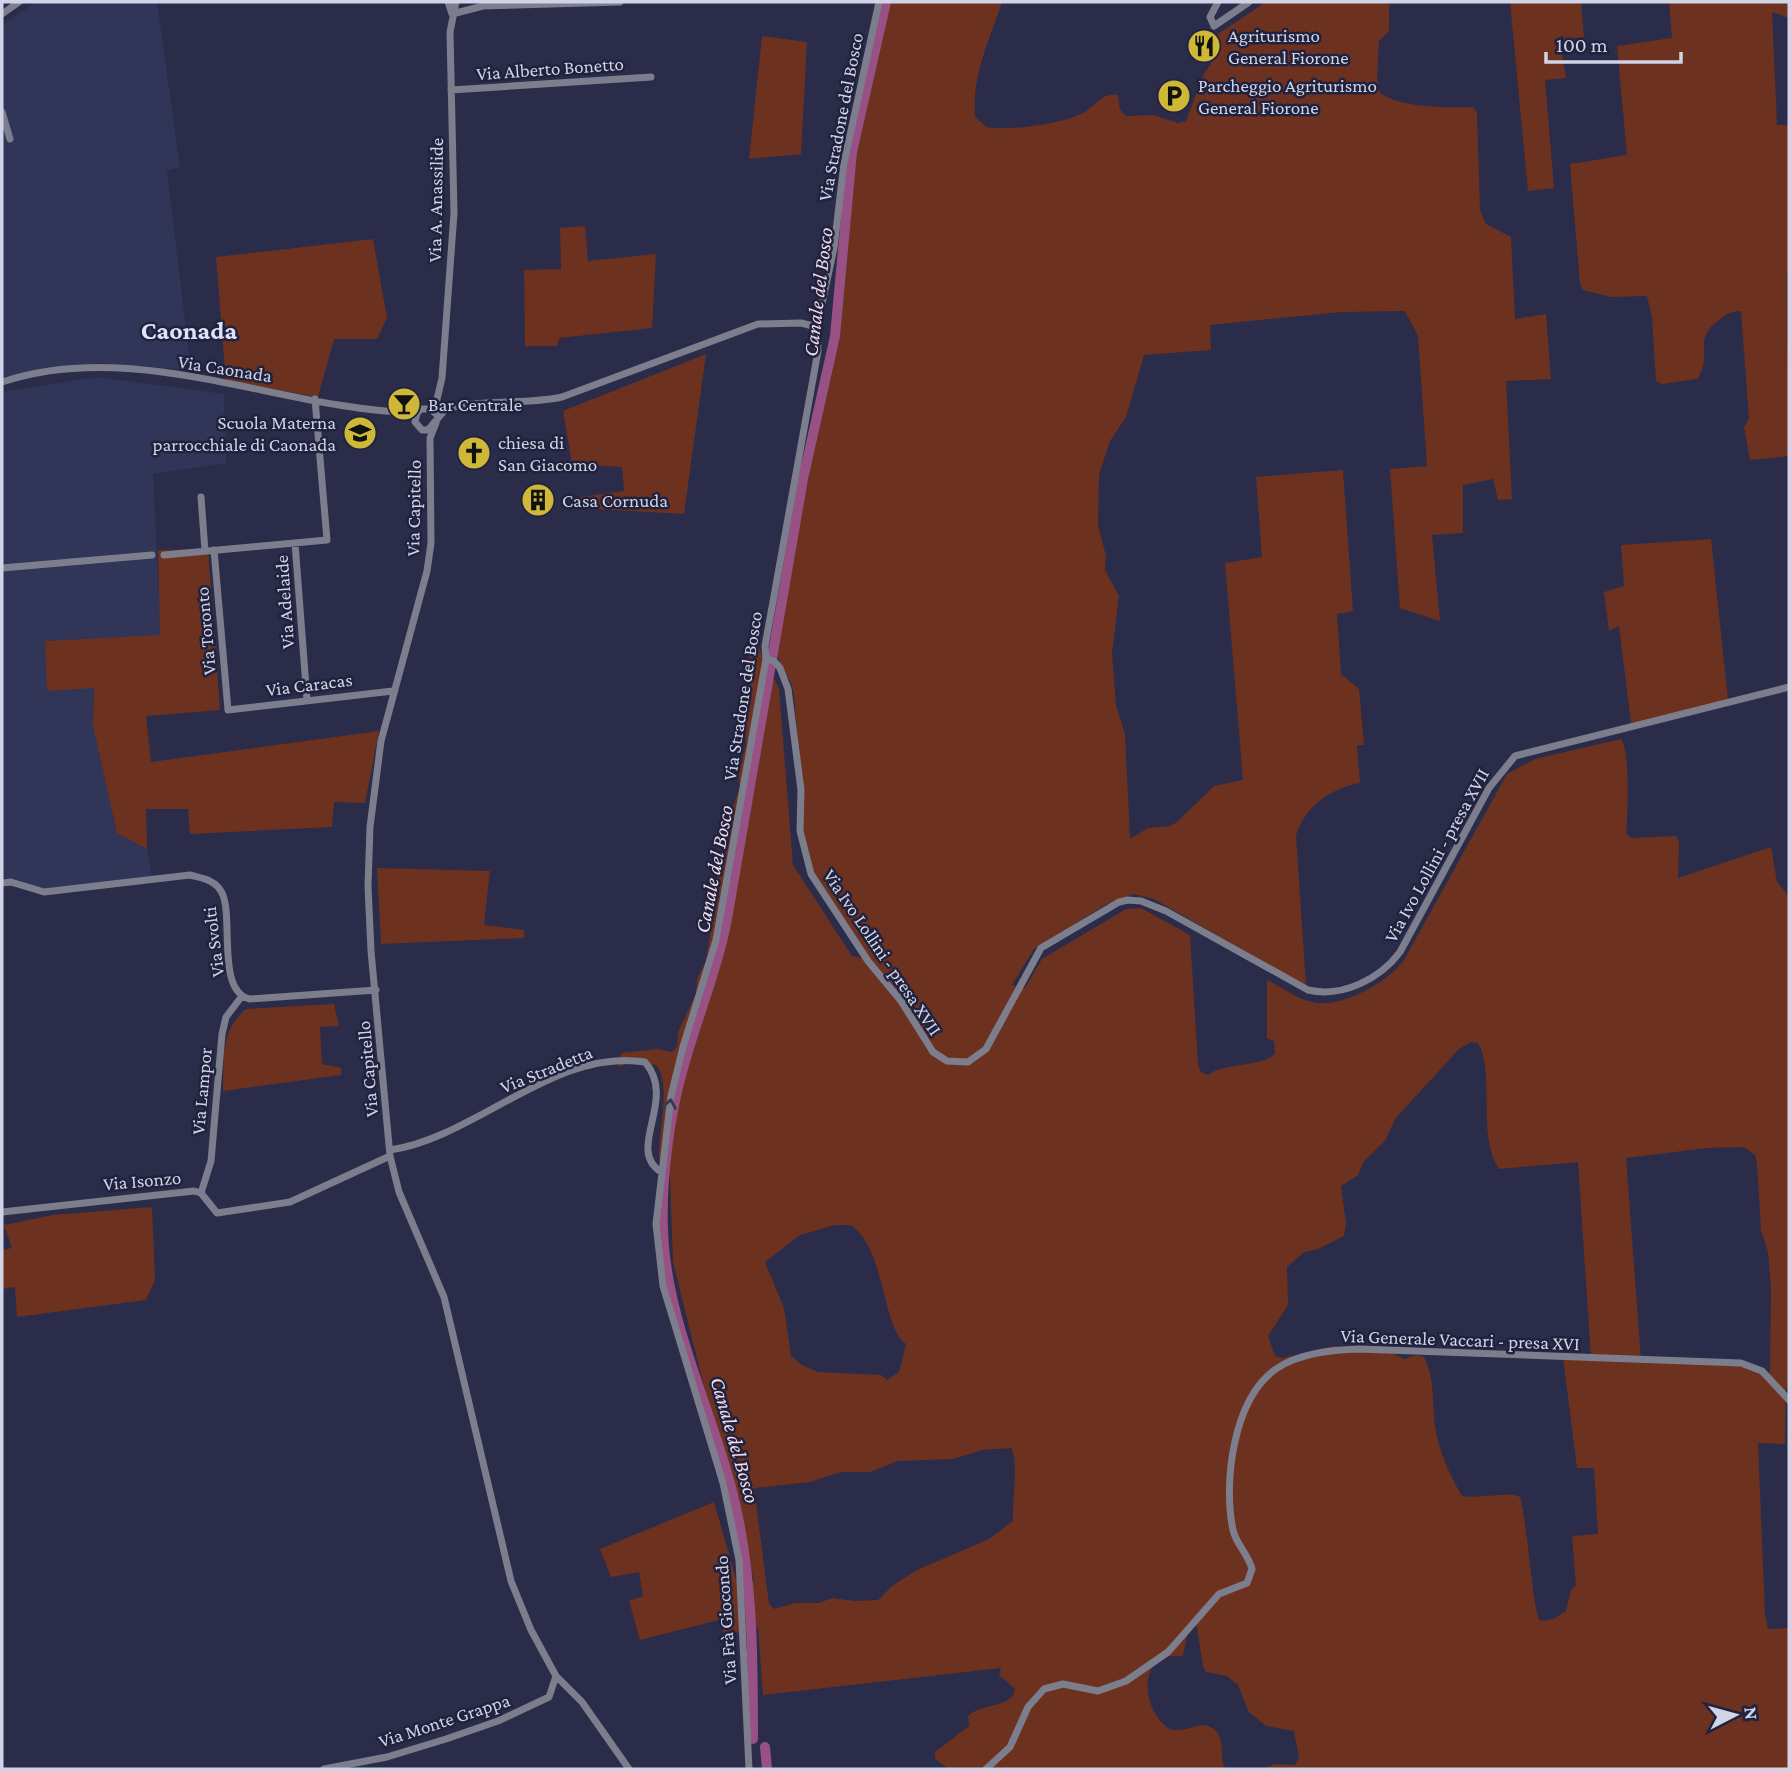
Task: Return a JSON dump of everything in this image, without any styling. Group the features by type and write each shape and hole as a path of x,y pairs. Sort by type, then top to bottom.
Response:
{"street":[{"path":"2,14 19,2"},
{"path":"448,2 452,14 483,6 620,2"},
{"name":"Via A. Anassilide","path":"436,416 442,378 454,214 451,90 452,14 456,2"},
{"name":"Via Stradone del Bosco","path":"694,1390 663,1286 656,1224 661,1172 676,1070 720,922 769,660 765,646 818,351 817,327 834,248 848,141 879,2"},
{"path":"1218,2 1210,17 1213,26 1248,2"},
{"name":"Via Alberto Bonetto","path":"451,90 651,77"},
{"path":"2,113 10,139"},
{"path":"422,430 433,427 436,416 447,407 540,402 562,397 758,324 802,323 817,327"},
{"name":"Via Caonada","path":"2,382 19,376 99,368 158,373 402,412 419,411 436,416"},
{"path":"164,555 327,540 315,399"},
{"path":"415,422 419,411 437,400"},
{"name":"Via Caonada","path":"402,412 422,430"},
{"name":"Via Capitello","path":"436,416 430,438 431,543 420,600 393,691 373,786 370,827 368,886 390,1153 399,1192 444,1297 511,1581 526,1620 556,1676 582,1702 629,1769"},
{"name":"Via Capitello","path":"422,430 430,438"},
{"name":"Via Toronto","path":"201,497 228,710"},
{"name":"Via Adelaide","path":"295,543 307,700"},
{"path":"2,568 152,555"},
{"name":"Via Ivo Lollini - presa XVII","path":"769,660 788,689 801,790 800,831 811,874 868,961 901,1001 933,1052 947,1061 959,1062 976,1059 986,1049 1041,948 1119,902 1141,901 1167,911 1308,990 1330,993 1371,979 1391,965 1400,952 1489,788 1515,756 1789,687"},
{"name":"Via Caracas","path":"228,710 393,691"},
{"name":"Via Svolti","path":"2,883 11,882 44,892 190,876 209,879 222,892 232,982 242,996 250,999 376,990"},
{"name":"Via Lampor","path":"201,1193 211,1161 222,1034 226,1017 242,996"},
{"name":"Via Stradetta","path":"390,1153 434,1139 516,1096 593,1066 626,1059 645,1062 653,1071 658,1097 648,1134 649,1157 661,1172"},
{"name":"Via Isonzo","path":"2,1212 201,1193 217,1213 290,1202 390,1153"},
{"name":"Via Generale Vaccari - presa XVI","path":"986,1769 1010,1747 1028,1707 1044,1689 1063,1684 1098,1690 1126,1681 1168,1652 1219,1594 1247,1583 1252,1569 1236,1539 1231,1514 1230,1464 1233,1446 1266,1377 1297,1359 1337,1350 1359,1349 1741,1363 1762,1371 1789,1400"},
{"name":"Via Frà Giocondo","path":"694,1390 723,1483 740,1569 749,1769"},
{"name":"Via Monte Grappa","path":"324,1769 387,1757 498,1721 549,1697 556,1676"}],"shaded area":[{"path":"36,2 157,2 180,167 167,171 191,370 98,363 2,377 2,25"},
{"path":"889,2 1002,2 982,58 976,87 975,117 987,127 1021,127 1061,121 1081,114 1102,98 1112,95 1118,95 1120,110 1126,116 1153,115 1178,123 1186,121 1204,74 1218,53 1215,36 1266,2 1389,2 1389,31 1379,41 1379,92 1411,104 1473,107 1477,113 1480,210 1486,224 1511,237 1515,319 1546,314 1551,379 1506,381 1512,499 1498,500 1493,479 1463,485 1463,533 1432,535 1440,621 1400,608 1390,469 1427,466 1418,336 1405,311 1341,312 1210,325 1211,350 1144,355 1126,417 1110,441 1099,474 1098,525 1106,556 1105,570 1119,596 1112,653 1116,705 1125,734 1130,839 1148,828 1170,826 1177,822 1214,786 1243,780 1225,563 1262,557 1256,477 1343,470 1353,611 1337,614 1341,674 1359,689 1364,745 1357,745 1360,783 1339,789 1320,800 1305,816 1296,836 1306,986 1154,899 1134,894 1105,905 1034,949 1012,985 1025,988 1042,959 1126,909 1141,908 1190,935 1198,1065 1201,1072 1208,1075 1223,1068 1268,1058 1275,1054 1274,1041 1267,1038 1267,980 1300,998 1324,1003 1349,998 1387,977 1404,960 1507,774 1535,759 1621,739 1627,768 1626,833 1631,838 1676,836 1679,842 1678,878 1771,847 1777,882 1789,896 1789,1391 1786,1387 1785,1444 1758,1443 1765,1614 1768,1629 1789,1628 1789,1769 1263,1769 1274,1764 1295,1765 1299,1758 1294,1731 1266,1726 1249,1712 1238,1685 1227,1676 1206,1672 1196,1622 1188,1630 1183,1656 1166,1657 1151,1671 1148,1680 1150,1702 1160,1720 1171,1729 1181,1730 1205,1725 1217,1732 1225,1769 948,1769 935,1758 935,1752 969,1726 968,1716 973,1712 1013,1696 1015,1689 999,1675 1001,1668 763,1695 758,1627 725,1636 719,1620 640,1640 629,1601 643,1596 639,1572 611,1577 600,1549 714,1502 738,1586 754,1581 727,1462 709,1406 673,1262 670,1178 666,1164 659,1159 664,1096 661,1073 656,1065 633,1062 618,1067 621,1053 657,1049 672,1052 677,1047 678,1032 696,994 697,979 706,961 715,903 719,897 717,876 729,843 731,814 740,786 738,777 746,744 743,700 752,673 747,665 753,648 759,648 779,689 793,865 852,956 870,959 818,883 803,847 802,787 794,697 792,685 773,649 814,422 840,323 841,260 854,154","holes":["1471,1042 1478,1043 1483,1056 1489,1139 1492,1155 1499,1169 1578,1162 1591,1357 1563,1357 1577,1468 1594,1468 1598,1534 1572,1536 1576,1586 1571,1590 1566,1611 1554,1619 1540,1621 1537,1614 1520,1497 1462,1496 1453,1479 1437,1435 1432,1382 1424,1357 1417,1355 1404,1359 1392,1353 1334,1346 1282,1358 1275,1356 1268,1336 1288,1305 1287,1267 1304,1252 1318,1249 1344,1236 1346,1223 1341,1186 1358,1175 1364,1161 1385,1141 1395,1119 1459,1049","1744,1147 1755,1155 1761,1230 1768,1252 1771,1289 1770,1378 1746,1362 1641,1359 1626,1158 1707,1148","835,1225 851,1225 862,1237 871,1252 892,1322 906,1344 899,1372 887,1380 881,1375 818,1372 802,1365 791,1356 784,1308 765,1262 800,1235","1011,1448 1015,1462 1013,1521 989,1539 917,1570 892,1586 878,1600 832,1598 819,1603 795,1603 774,1609 769,1604 754,1488 810,1482 841,1472 870,1472 898,1461 953,1459 982,1450"]},
{"path":"1510,2 1581,2 1584,37 1560,40 1566,78 1545,80 1554,188 1528,191"},
{"path":"1669,2 1789,2 1789,18 1772,12 1777,125 1789,125 1789,456 1750,460 1744,427 1749,419 1741,311 1732,312 1711,327 1704,341 1704,362 1697,379 1662,384 1656,381 1652,317 1647,296 1611,297 1583,290 1580,284 1570,164 1627,155 1617,46 1672,38"},
{"path":"762,36 807,42 801,154 749,159"},
{"path":"585,226 588,261 656,254 652,328 559,338 557,346 525,346 524,270 561,269 560,228"},
{"path":"373,239 387,318 377,339 334,339 318,397 226,381 216,257"},
{"path":"706,354 684,514 575,508 573,498 624,491 622,467 572,464 563,411"},
{"path":"98,377 224,394 226,463 153,474 161,636 46,641 94,687 93,726 117,832 147,849 152,877 60,891 37,889 17,879 2,878 2,392"},
{"path":"1711,539 1728,700 1631,723 1619,626 1609,631 1604,592 1624,586 1621,545"},
{"path":"208,549 220,710 146,716 151,762 379,731 365,803 334,802 332,827 190,834 188,809 146,809 147,849 117,833 93,726 94,688 47,691 45,641 160,635 158,550"},
{"path":"377,868 490,871 484,925 524,930 524,938 381,944"},
{"path":"334,1004 339,1026 320,1027 322,1064 341,1068 341,1075 223,1091 228,1036 246,1009"},
{"path":"152,1207 155,1280 146,1300 17,1317 15,1287 2,1289 2,1250 12,1248 4,1225 53,1215"}],"waterway":[{"name":"Canale del Bosco","path":"753,1739 752,1645 744,1552 723,1459 690,1362 672,1297 663,1230 665,1171 677,1090 718,958 727,919 803,479 835,336 852,152 886,2"},
{"name":"Canale del Bosco","path":"765,1747 767,1769"}],"place":[{"name":"Agriturismo General Fiorone","path":"1204,46"},
{"name":"Parcheggio Agriturismo General Fiorone","path":"1174,96"},
{"name":"Bar Centrale","path":"404,404"},
{"name":"Scuola Materna parrocchiale di Caonada","path":"360,433"},
{"name":"chiesa di San Giacomo","path":"474,453"},
{"name":"Casa Cornuda","path":"538,500"}],"district":[{"name":"Caonada","path":"189,330"}]}
